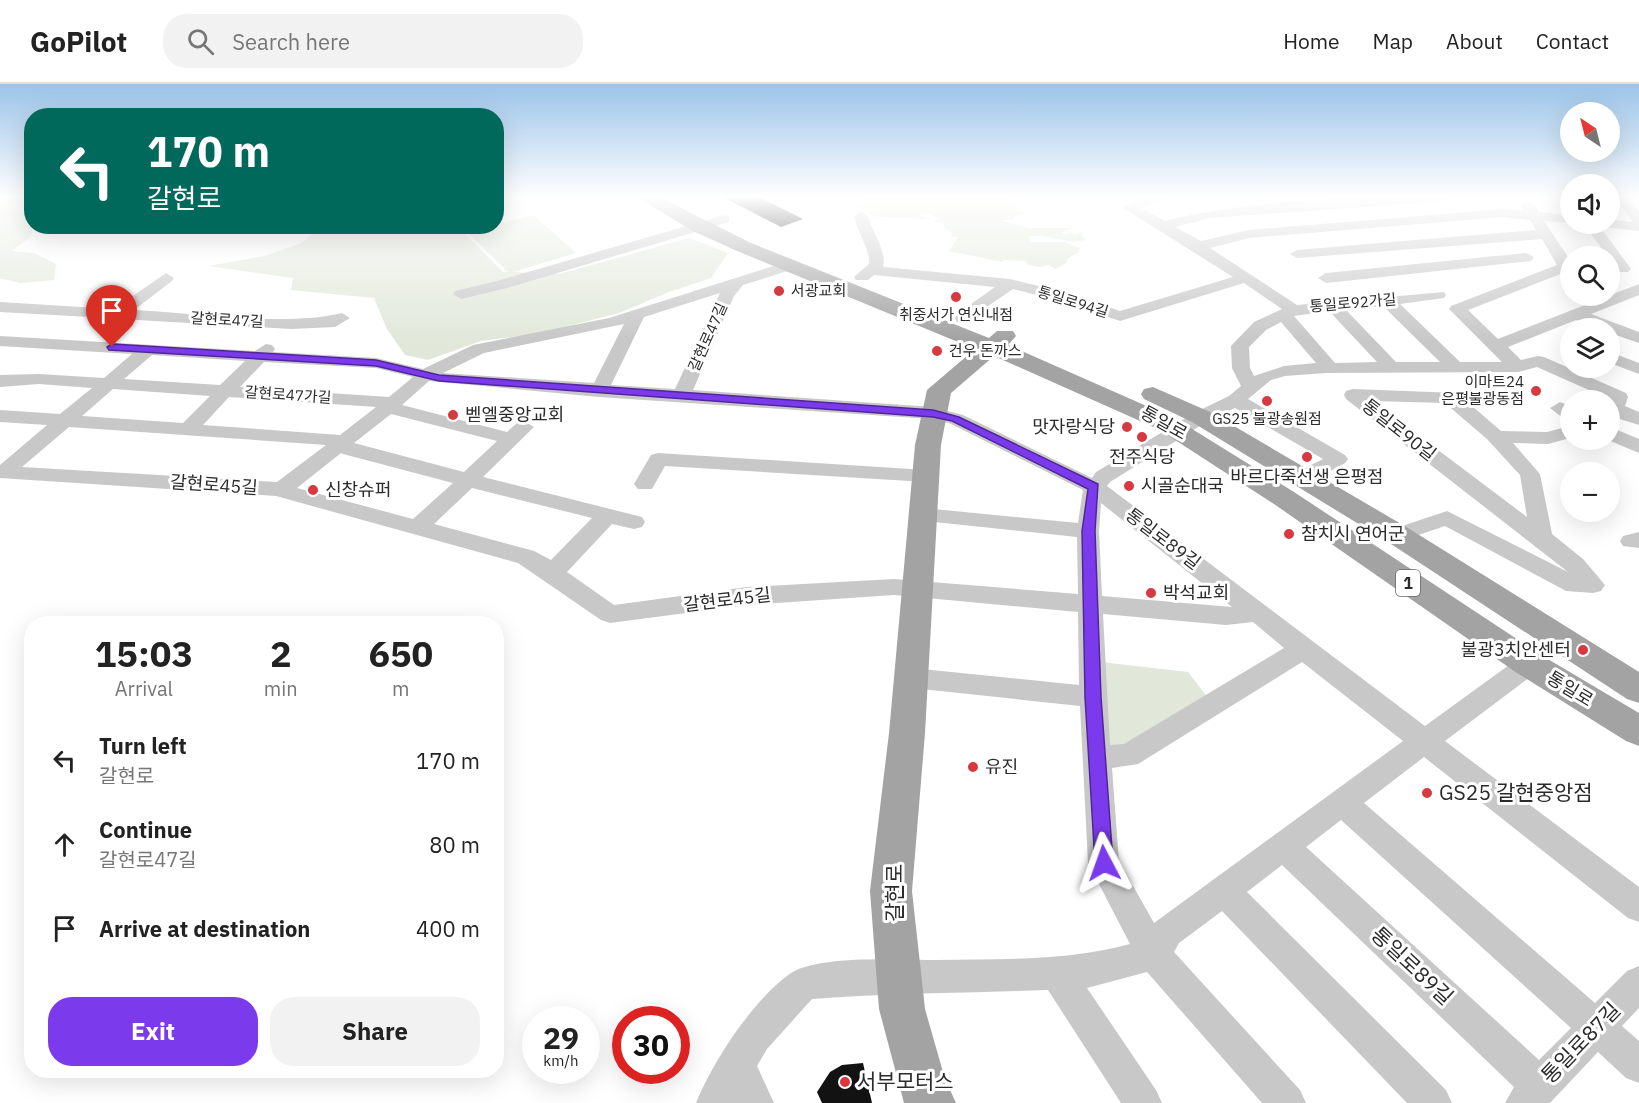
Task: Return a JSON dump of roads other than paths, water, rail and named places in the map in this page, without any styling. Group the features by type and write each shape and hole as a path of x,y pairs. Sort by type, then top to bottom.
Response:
{"main road":[{"name":"통일로","path":"750,245 789,266 999,341 1125,402 1190,424 1302,478 1398,535 1639,689"},
{"name":"통일로","path":"781,245 820,262 866,273 963,318 999,341"},
{"name":"갈현로","path":"931,1103 923,1089 893,975 891,891 912,678 926,476 933,413 939,390 999,341"},
{"name":"통일로","path":"1190,424 1284,498 1528,664 1639,731"}],"street":[{"path":"461,294 618,245"},
{"path":"866,273 876,265 877,255 871,245"},
{"path":"1196,245 1289,312 1330,368"},
{"path":"1199,246 1205,245"},
{"name":"통일로92가길","path":"1339,245 1413,298"},
{"path":"1297,254 1414,245"},
{"name":"통일로92가길","path":"1379,273 1526,258"},
{"path":"281,490 418,384 424,375 479,349 612,322 789,266"},
{"path":"1620,269 1639,270"},
{"path":"1518,367 1457,309 1560,271"},
{"name":"통일로94길","path":"866,273 1066,297 1120,316 1245,278"},
{"path":"1326,278 1379,273"},
{"path":"0,402 166,278"},
{"name":"갈현로47길","path":"681,396 727,294 739,281"},
{"path":"963,318 1004,289"},
{"path":"1620,297 1639,289"},
{"name":"통일로92가길","path":"1244,393 1240,346 1260,326 1289,312 1332,305 1438,295"},
{"path":"1387,300 1455,367"},
{"path":"1620,304 1630,307"},
{"path":"1332,305 1391,367"},
{"path":"1496,346 1600,306"},
{"name":"갈현로47길","path":"0,307 291,324"},
{"path":"599,391 638,313"},
{"path":"1578,315 1639,338"},
{"path":"291,324 335,322 342,318"},
{"name":"갈현로47길","path":"260,356 291,324"},
{"path":"1544,329 1560,335"},
{"name":"갈현로47길","path":"0,341 376,363 424,375 599,391 933,413"},
{"name":"갈현로45길","path":"2,472 149,349"},
{"path":"187,430 260,356"},
{"path":"1620,361 1639,369"},
{"path":"1287,1103 1153,954 1104,863 1093,697 1088,531 1094,487 1103,477 1244,393 1265,376 1284,371 1330,368 1518,367 1538,362 1603,390"},
{"name":"갈현로47가길","path":"0,381 39,379 386,402 396,410 517,433 467,479"},
{"path":"1244,393 1338,459 1302,478"},
{"name":"통일로90길","path":"1398,535 1447,518 1574,585 1593,585 1581,570 1542,540 1353,394 1450,397 1496,437 1530,474 1542,540"},
{"path":"1620,412 1639,419"},
{"path":"933,413 956,419 1094,487"},
{"path":"0,416 337,440 350,450 633,522"},
{"path":"1496,437 1548,438 1560,435"},
{"path":"1620,438 1639,447"},
{"path":"645,484 658,459 926,476"},
{"name":"갈현로45길","path":"2,472 281,490 526,557 550,571 610,614 747,596 840,589 918,589"},
{"path":"418,528 467,479"},
{"name":"통일로89길","path":"1094,487 1639,907"},
{"path":"550,571 561,565 608,514"},
{"path":"923,515 1088,531"},
{"path":"918,589 1226,616 1259,613"},
{"path":"1097,757 1128,756 1304,648"},
{"path":"715,1103 754,1036 801,986 811,982 893,975 933,977 1094,971 1153,954 1167,932 1426,742 1528,664"},
{"path":"912,678 1093,697"},
{"path":"1343,803 1639,1065"},
{"name":"통일로89길","path":"1284,846 1532,1094"},
{"path":"1224,891 1432,1103"},
{"path":"1056,972 1143,1103"},
{"name":"통일로87길","path":"1532,1094 1639,983"},
{"path":"737,1065 755,1103"}],"place":[{"name":"서광교회","path":"779,291"},
{"name":"취중서가 연신내점","path":"956,297"},
{"name":"건우 돈까스","path":"937,351"},
{"name":"이마트24 은평불광동점","path":"1536,391"},
{"name":"GS25 불광송원점","path":"1267,401"},
{"name":"벧엘중앙교회","path":"453,415"},
{"name":"맛자랑식당","path":"1127,427"},
{"name":"전주식당","path":"1142,437"},
{"name":"바르다죽선생 은평점","path":"1307,457"},
{"name":"시골순대국","path":"1129,486"},
{"name":"신창슈퍼","path":"313,490"},
{"name":"참치시 연어군","path":"1289,534"},
{"name":"박석교회","path":"1151,593"},
{"name":"불광3치안센터","path":"1583,650"},
{"name":"유진","path":"973,767"},
{"name":"GS25 갈현중앙점","path":"1427,793"},
{"name":"서부모터스","path":"845,1082"}]}
